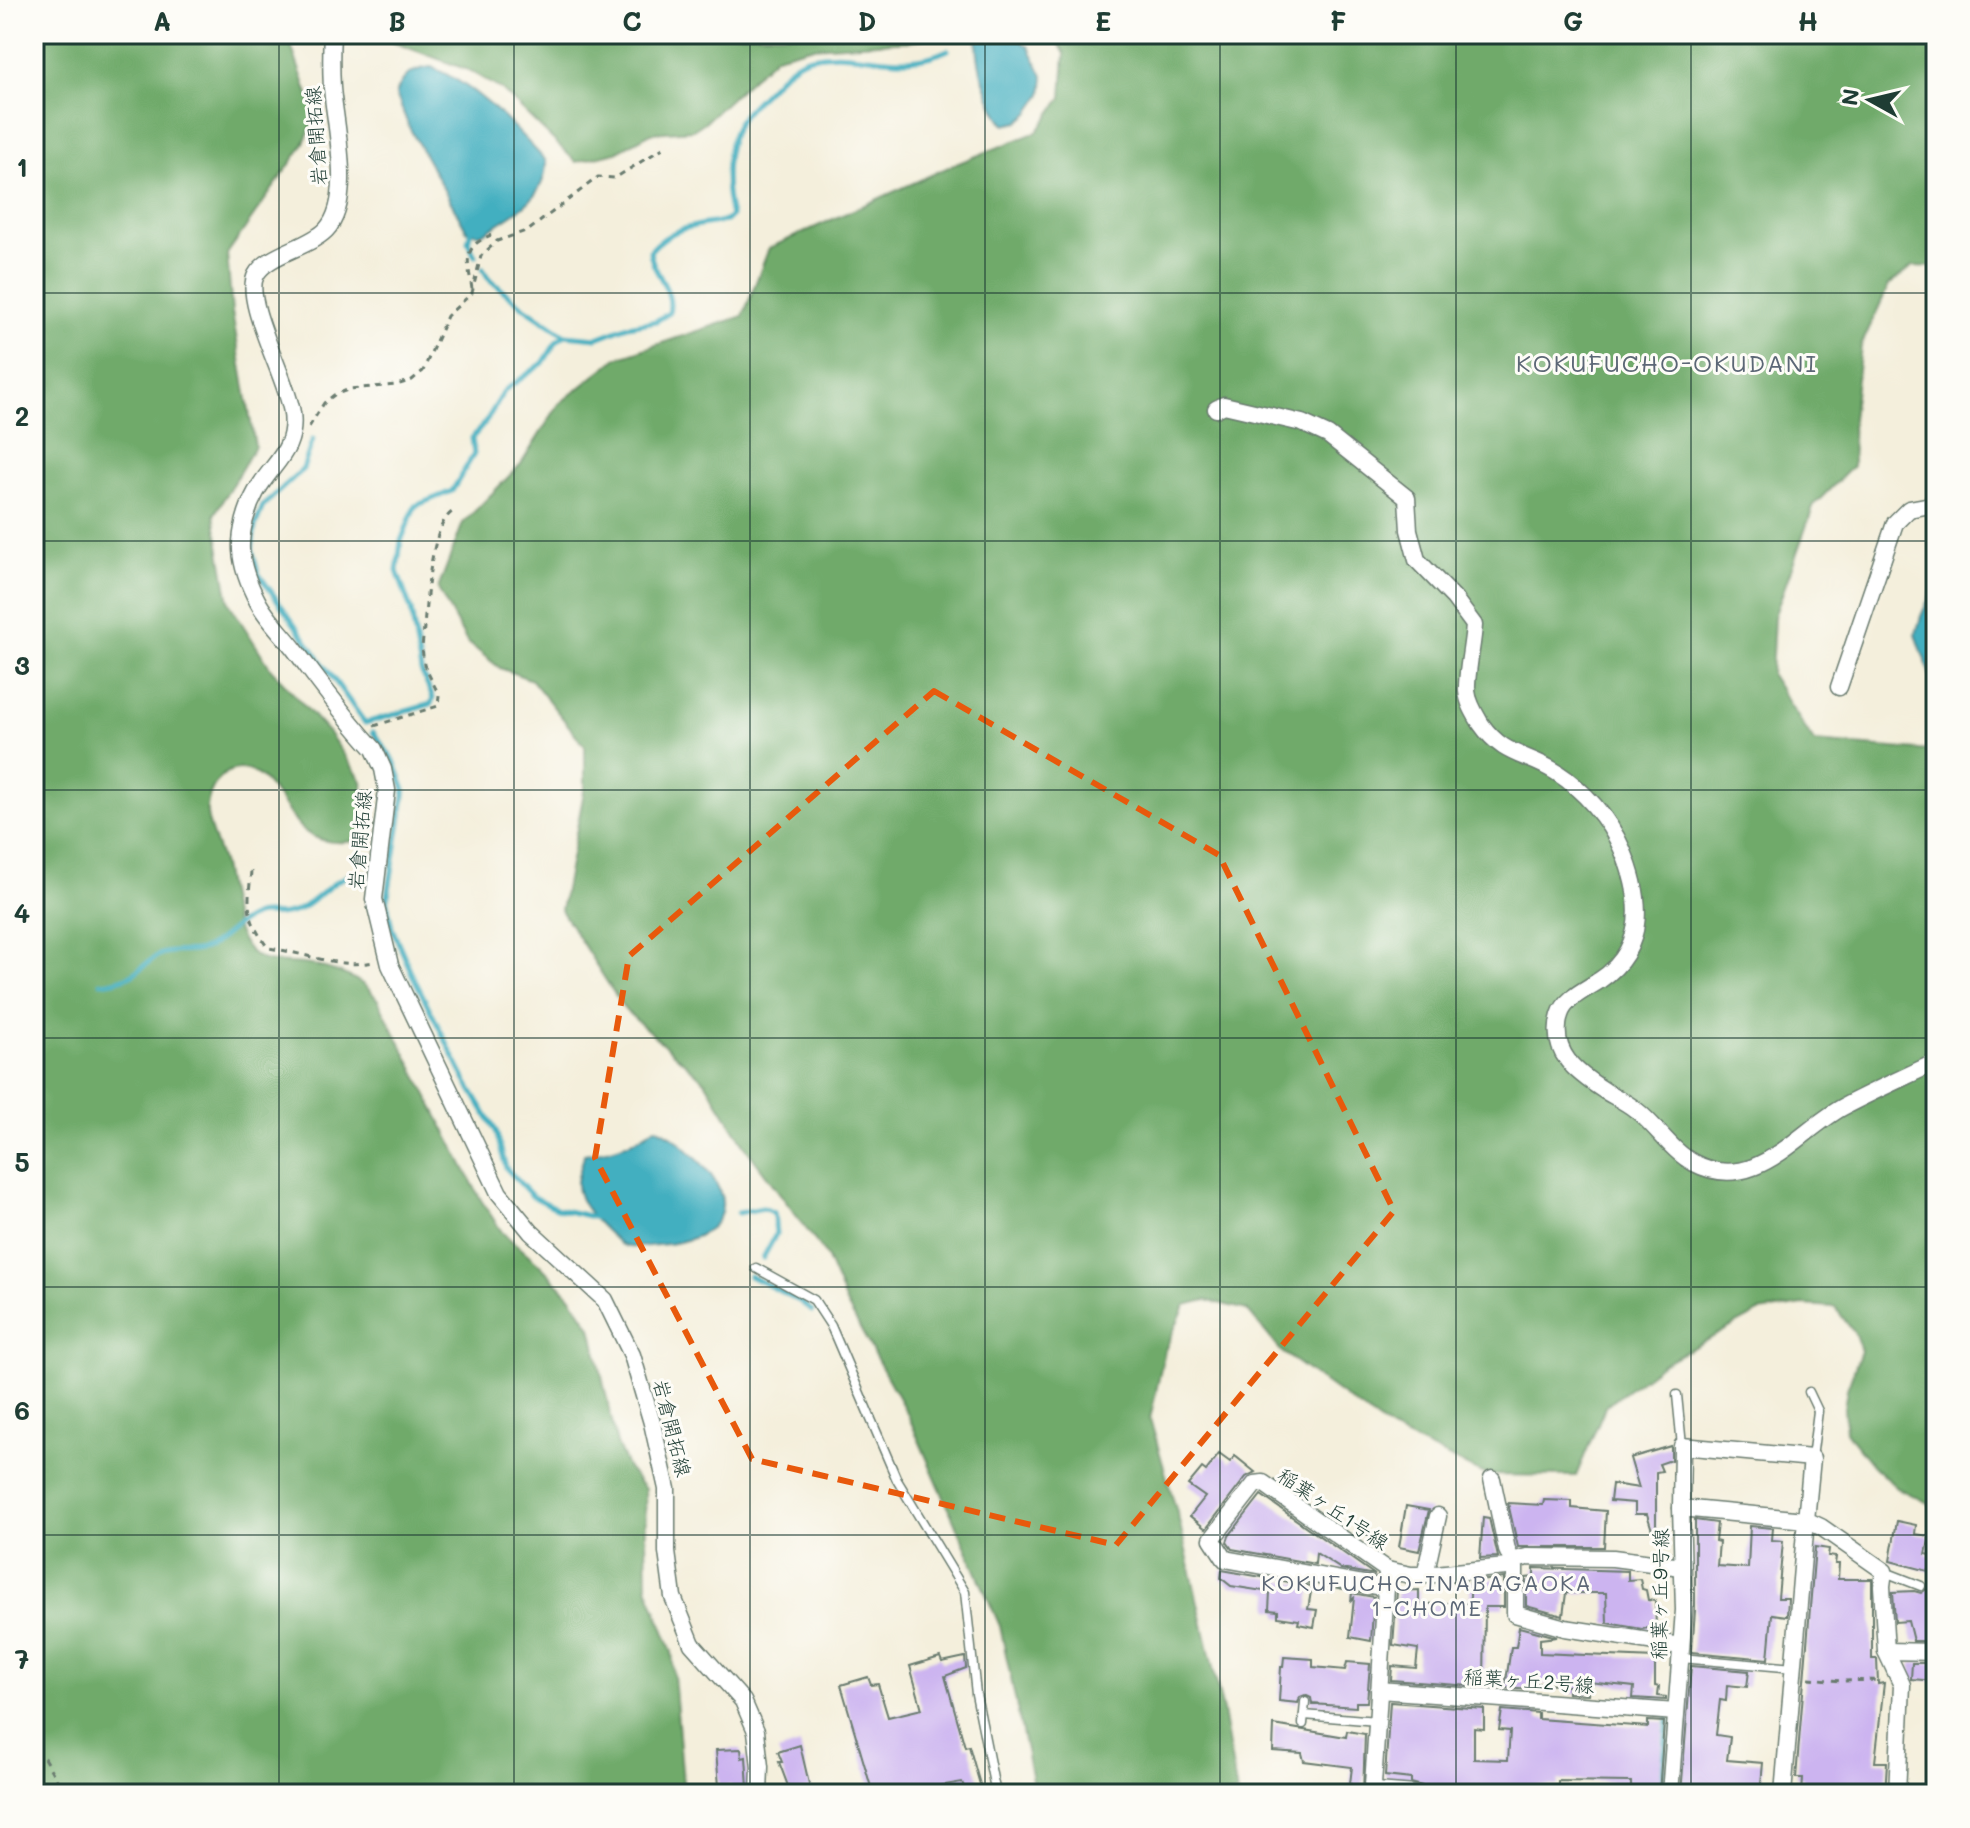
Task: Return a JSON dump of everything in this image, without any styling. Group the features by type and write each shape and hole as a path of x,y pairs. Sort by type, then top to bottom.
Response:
{"street":[{"name":"岩倉開拓線","path":"332,34 332,87 340,160 335,217 327,229 308,244 266,263 256,275 252,292 287,387 293,414 287,452 256,492 243,527 241,550 246,573 259,603 357,732 374,749 383,769 387,790 374,899 388,959 499,1193 531,1232 605,1300 632,1355 667,1489 667,1552 673,1597 692,1644 743,1701 756,1731 759,1794"},
{"path":"1216,409 1224,405 1302,423 1328,435 1407,498 1409,530 1417,560 1454,598 1474,625 1467,691 1473,712 1492,740 1516,755 1554,771 1588,797 1621,846 1637,891 1636,928 1626,954 1617,965 1580,992 1561,1011 1557,1033 1561,1051 1573,1069 1636,1110 1691,1162 1710,1170 1733,1171 1756,1167 1840,1108 1936,1062"},
{"path":"1839,687 1895,523 1909,509 1936,504"},
{"path":"1681,1508 1682,1446 1812,1458 1797,1672 1783,1794"},
{"path":"1492,1479 1507,1550 1515,1568 1515,1614 1565,1628 1681,1652"},
{"name":"稲葉ヶ丘1号線","path":"1386,1588 1225,1559 1212,1539 1255,1484 1263,1483 1387,1570 1386,1588 1379,1690 1373,1785 1377,1791 1415,1794"},
{"name":"稲葉ヶ丘9号線","path":"1670,1794 1684,1610 1681,1508 1806,1520"},
{"path":"1425,1575 1438,1516"},
{"path":"1806,1520 1884,1571 1886,1651 1902,1685 1897,1794"},
{"path":"1387,1570 1425,1575 1506,1567 1512,1561 1527,1557 1613,1558 1682,1567"},
{"path":"1886,1651 1936,1652"},
{"name":"稲葉ヶ丘2号線","path":"1379,1690 1676,1712"}],"lane":[{"path":"756,1268 814,1300 831,1326 897,1480 965,1592 976,1694 996,1794"},
{"path":"1809,1392 1818,1411 1812,1458"},
{"path":"1677,1395 1682,1446"},
{"path":"1884,1571 1921,1586"},
{"path":"1681,1652 1797,1672"},
{"path":"1305,1702 1303,1720 1377,1721"}],"path":[{"path":"292,433 309,427 324,403 334,395 350,389 397,385 412,380 423,371 447,316 472,293 481,256 497,241 529,230 598,177 615,178 663,148"},
{"path":"472,293 469,251 474,242 491,235"},
{"path":"357,732 438,706 439,695 424,665 422,647 436,536 445,517 452,512"},
{"path":"251,871 248,912 255,930 268,948 298,951 327,961 362,964 388,959"},
{"path":"1797,1672 1841,1681 1899,1679"},
{"path":"34,1751 44,1758 65,1794"}],"highlighted area":[{"path":"934,691 1219,855 1394,1211 1116,1545 752,1459 595,1158 629,956"}],"green space":[{"path":"34,34 287,34 316,117 302,147 227,254 232,312 255,446 214,515 229,603 271,669 329,733 362,781 365,809 363,826 355,841 322,840 303,830 265,781 245,769 227,773 213,788 207,807 208,820 223,866 237,928 248,949 267,961 333,970 355,979 370,991 378,1000 481,1200 502,1232 570,1296 591,1327 617,1444 628,1469 645,1489 647,1586 672,1652 684,1794 34,1794"},
{"path":"371,34 941,34 912,41 810,47 776,56 693,130 651,133 616,152 576,162 502,90 468,70"},
{"path":"1054,34 1936,34 1936,267 1913,266 1889,285 1861,346 1852,419 1853,466 1814,505 1774,617 1771,675 1814,742 1931,751 1936,754 1936,1507 1897,1488 1873,1466 1846,1432 1844,1408 1847,1389 1861,1351 1855,1334 1835,1307 1803,1305 1759,1312 1662,1364 1605,1407 1576,1476 1486,1475 1391,1430 1282,1352 1247,1310 1206,1300 1185,1305 1165,1350 1150,1419 1178,1516 1223,1711 1237,1794 1035,1794 1000,1626 908,1415 847,1305 825,1254 748,1151 705,1081 625,1010 561,910 585,787 585,746 532,680 500,668 467,642 438,589 463,523 521,464 559,404 617,358 743,316 769,248 951,166 1037,132 1062,98 1065,54"}],"water":[{"path":"987,34 1011,34 1029,47 1044,78 1042,94 1029,113 1018,122 1005,125 985,84 977,48 978,38"},
{"path":"431,67 479,96 546,161 545,174 535,195 527,204 485,232 477,234 467,231 409,127 396,94 409,74"},
{"path":"1936,583 1936,682 1930,675 1916,634"},
{"path":"655,1127 676,1140 710,1173 719,1189 722,1204 720,1217 698,1236 680,1242 628,1247 621,1245 587,1210 578,1193 578,1176 584,1154 622,1145"}],"building":[{"path":"1671,1446 1671,1460 1659,1464 1662,1471 1656,1472 1656,1529 1652,1530 1647,1514 1635,1514 1635,1503 1610,1501 1612,1484 1639,1488 1630,1458"},
{"path":"1219,1454 1230,1462 1235,1456 1255,1472 1246,1477 1206,1529 1190,1516 1205,1497 1188,1485 1202,1468 1206,1471"},
{"path":"1261,1495 1375,1575 1341,1569 1316,1553 1315,1564 1232,1549 1227,1542 1229,1536"},
{"path":"1544,1500 1572,1501 1572,1508 1606,1511 1604,1547 1518,1547 1508,1503 1543,1505"},
{"path":"1406,1506 1429,1510 1419,1551 1399,1547"},
{"path":"1483,1517 1489,1518 1498,1557 1480,1558"},
{"path":"1695,1520 1717,1523 1717,1566 1748,1568 1750,1526 1773,1528 1772,1540 1783,1541 1778,1598 1788,1598 1787,1616 1772,1614 1768,1659 1692,1652"},
{"path":"1897,1521 1916,1525 1915,1534 1930,1536 1926,1554 1936,1556 1936,1573 1890,1561"},
{"path":"1815,1547 1829,1549 1828,1556 1836,1557 1838,1579 1872,1579 1872,1659 1877,1659 1878,1684 1884,1683 1875,1762 1887,1762 1885,1794 1802,1794 1803,1778 1796,1778"},
{"path":"1534,1568 1628,1571 1628,1580 1640,1579 1648,1600 1655,1601 1656,1627 1642,1629 1607,1623 1606,1593 1566,1593 1563,1616 1526,1606 1526,1578 1534,1577"},
{"path":"1222,1570 1312,1586 1308,1609 1317,1610 1314,1627 1298,1624 1299,1620 1278,1617 1278,1611 1269,1610 1270,1592 1231,1586 1221,1578"},
{"path":"1504,1578 1504,1607 1485,1607 1484,1687 1391,1680 1392,1666 1416,1668 1418,1649 1393,1645 1397,1591 1419,1590 1419,1604 1470,1603 1470,1582"},
{"path":"1936,1589 1936,1641 1913,1641 1908,1621 1895,1622 1893,1592 1921,1593"},
{"path":"1352,1593 1374,1597 1371,1641 1350,1637"},
{"path":"1519,1627 1557,1637 1540,1639 1540,1653 1655,1658 1655,1686 1659,1687 1658,1696 1666,1697 1666,1700 1633,1698 1634,1687 1589,1682 1588,1694 1568,1693 1568,1686 1534,1683 1532,1690 1505,1688 1511,1647 1516,1647"},
{"path":"940,1657 942,1662 965,1657 966,1668 945,1676 965,1747 969,1746 981,1788 966,1792 962,1782 933,1787 936,1794 873,1794 841,1685 868,1677 871,1685 878,1684 888,1717 922,1709 910,1666"},
{"path":"1284,1657 1313,1659 1313,1667 1345,1670 1347,1662 1370,1664 1367,1702 1356,1702 1356,1707 1312,1704 1311,1698 1305,1695 1300,1697 1298,1703 1279,1701"},
{"path":"1912,1663 1936,1663 1936,1681 1911,1679"},
{"path":"1691,1666 1749,1671 1747,1687 1727,1685 1726,1701 1720,1700 1716,1735 1730,1737 1727,1760 1763,1763 1760,1794 1681,1794"},
{"path":"1390,1702 1484,1709 1484,1729 1474,1728 1474,1759 1508,1760 1510,1731 1499,1730 1502,1710 1538,1713 1538,1719 1648,1727 1648,1721 1664,1722 1659,1794 1631,1794 1631,1782 1558,1781 1558,1786 1518,1785 1518,1790 1486,1790 1486,1787 1464,1788 1465,1785 1422,1786 1411,1783 1411,1779 1385,1776"},
{"path":"1274,1725 1346,1737 1347,1731 1365,1734 1363,1794 1349,1792 1352,1767 1304,1761 1302,1753 1273,1751"},
{"path":"800,1745 810,1788 791,1794 778,1752"},
{"path":"741,1749 742,1758 746,1757 748,1788 731,1790 731,1785 719,1786 716,1750"}],"waterway":[{"path":"483,269 489,279 522,306 565,335 597,338 628,326 656,321 669,313 670,304 650,251 675,232 726,221 731,216 726,168 734,132 746,111 785,72 811,57 846,55 912,60 948,50"},
{"path":"471,229 468,242 475,256"},
{"path":"313,439 303,469 263,506 255,526 252,550 258,573 365,723 431,704 433,698 421,671 411,610 397,571 401,541 415,506 452,491 474,454 472,438 505,390 543,363 557,341 565,335"},
{"path":"373,732 394,761 405,790 387,902 392,928 412,974 466,1081 496,1131 506,1168 532,1196 558,1209 602,1219"},
{"path":"101,983 131,975 161,954 204,949 256,915 292,913 337,881 355,874 366,874"},
{"path":"738,1213 763,1208 774,1213 776,1234 763,1258"},
{"path":"750,1276 801,1302 812,1311"},
{"path":"1661,1794 1668,1717"}],"district":[{"name":"KOKUFUCHO-OKUDANI","path":"1667,364"},
{"name":"KOKUFUCHO-INABAGAOKA 1-CHOME","path":"1427,1596"}]}
